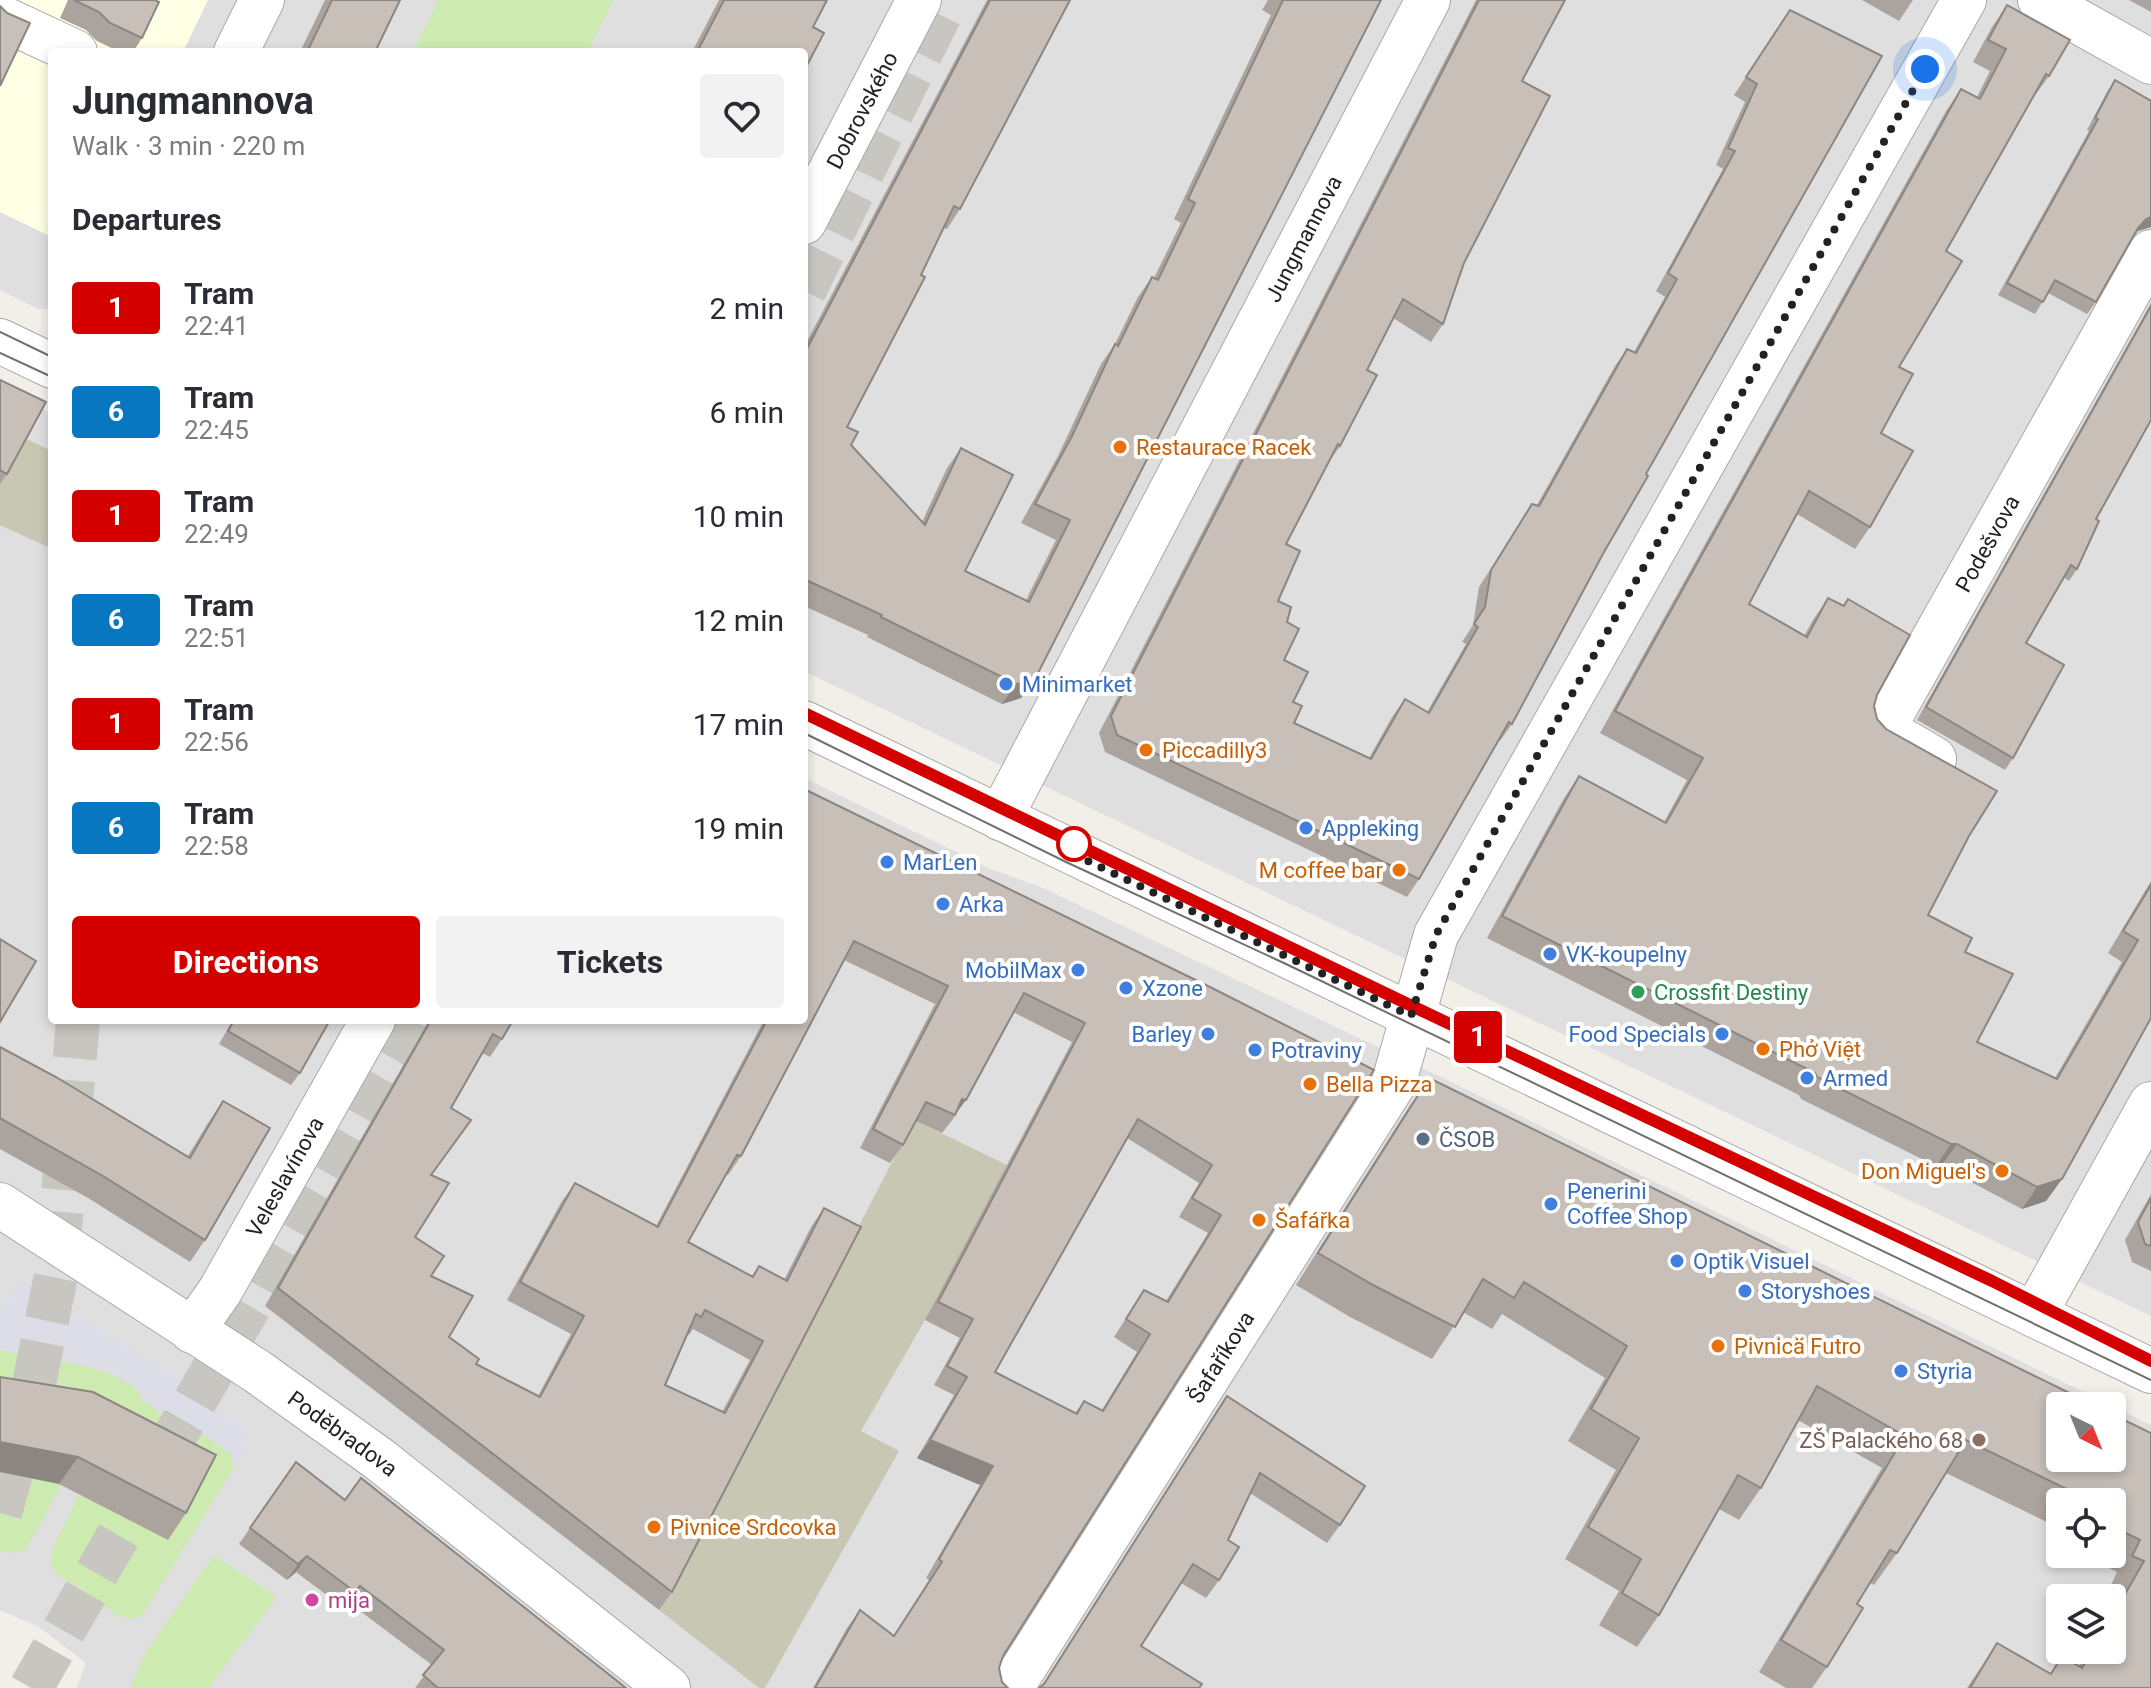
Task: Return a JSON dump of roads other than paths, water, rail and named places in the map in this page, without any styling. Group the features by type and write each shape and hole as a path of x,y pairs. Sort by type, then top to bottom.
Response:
{"street":[{"path":"238,48 262,0"},
{"name":"Dobrovského","path":"808,214 919,0"},
{"name":"Jungmannova","path":"1000,818 1428,0"},
{"name":"Šafaříkova","path":"1011,1688 1393,1085 1436,935 1964,0"},
{"path":"2040,0 2151,62"},
{"path":"0,17 66,48"},
{"name":"Podešvova","path":"1963,775 1883,729 2151,252"},
{"path":"0,341 48,364"},
{"path":"808,725 2151,1371"},
{"name":"Veleslavínova","path":"192,1331 220,1291 371,1024"},
{"path":"2034,1315 2151,1104"},
{"name":"Poděbradova","path":"0,1205 258,1372 379,1459 668,1688"}],"tunnel":[{"path":"808,283 947,0"},
{"path":"0,1513 28,1413 56,1276 78,1024"},
{"path":"31,1688 411,1024"}],"tram line":[{"path":"0,332 48,355"},
{"path":"0,353 48,375"},
{"path":"808,715 2151,1360"},
{"name":"1","path":"808,715 1992,1281 2151,1361"},
{"path":"808,735 1066,862 1286,964 2151,1380"}],"place":[{"name":"Restaurace Racek","path":"1120,447"},
{"name":"Minimarket","path":"1006,684"},
{"name":"Piccadilly3","path":"1146,750"},
{"name":"Appleking","path":"1306,828"},
{"name":"MarLen","path":"887,862"},
{"name":"M coffee bar","path":"1399,870"},
{"name":"Arka","path":"943,904"},
{"name":"VK-koupelny","path":"1550,954"},
{"name":"MobilMax","path":"1078,970"},
{"name":"Xzone","path":"1126,988"},
{"name":"Crossfit Destiny","path":"1638,992"},
{"name":"Barley","path":"1208,1034"},
{"name":"Food Specials","path":"1722,1034"},
{"name":"Phở Việt","path":"1763,1049"},
{"name":"Potraviny","path":"1255,1050"},
{"name":"Armed","path":"1807,1078"},
{"name":"Bella Pizza","path":"1310,1084"},
{"name":"ČSOB","path":"1423,1139"},
{"name":"Don Miguel's","path":"2002,1171"},
{"name":"Penerini Coffee Shop","path":"1551,1204"},
{"name":"Šafářka","path":"1259,1220"},
{"name":"Optik Visuel","path":"1677,1261"},
{"name":"Storyshoes","path":"1745,1291"},
{"name":"Pivnicä Futro","path":"1718,1346"},
{"name":"Styria","path":"1901,1371"},
{"name":"ZŠ Palackého 68","path":"1979,1440"},
{"name":"Pivnice Srdcovka","path":"654,1527"},
{"name":"mija","path":"312,1600"}]}
